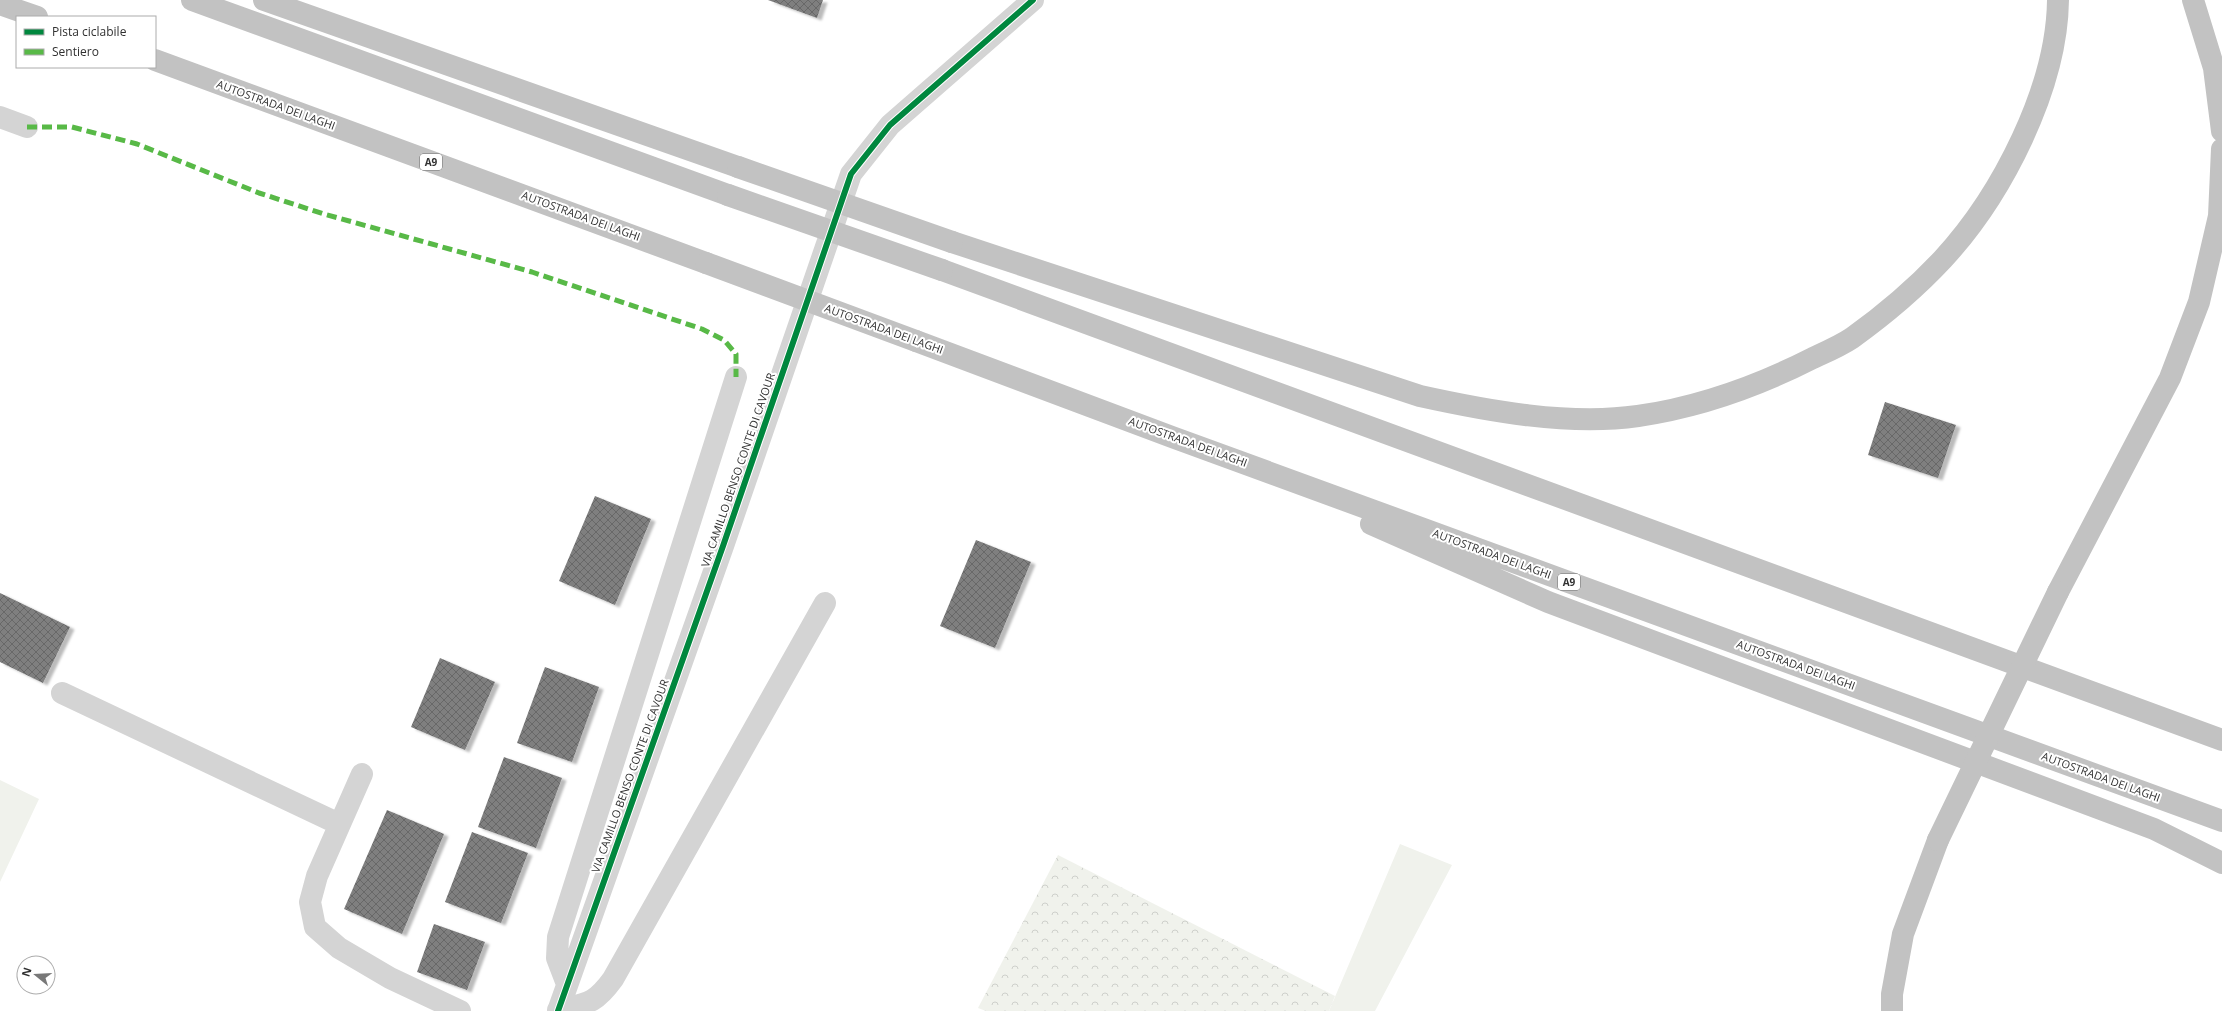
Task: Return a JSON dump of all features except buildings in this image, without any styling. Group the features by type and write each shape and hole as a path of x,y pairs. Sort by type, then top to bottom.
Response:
{"highway":[{"path":"192,0 728,195 942,270 2222,740"},
{"path":"264,0 952,242 1420,396 1480,409 1572,418 1636,416 1693,406 1744,389 1801,364 1850,339 1902,299 1943,259 1977,215 2009,165 2032,117 2049,66 2058,0"},
{"path":"2193,0 2214,68 2222,131"},
{"path":"0,4 34,16"},
{"name":"AUTOSTRADA DEI LAGHI","path":"156,60 1172,437 2222,821"},
{"path":"1892,1011 1892,994 1903,934 1938,840 2058,592 2170,378 2196,309 2219,216 2222,149"},
{"path":"1172,437 1548,602 2154,829 2222,863"}],"street":[{"name":"VIA CAMILLO BENSO CONTE DI CAVOUR","path":"558,1011 720,553 851,174 890,125 1033,0"},
{"path":"0,117 27,127"},
{"path":"567,984 558,958 558,937 736,377"},
{"path":"558,1011 592,1002 602,994 613,979 825,603"},
{"path":"62,693 339,824"},
{"path":"362,774 317,876 310,902 315,927 339,948 384,974 460,1011"}],"green space":[{"path":"0,780 39,799 0,882"},
{"path":"1400,844 1452,865 1375,1011 1329,1011"},
{"path":"1058,855 1335,996 1329,1011 986,1011 978,1008"}],"marked path":[{"path":"27,127 72,127 137,144 259,193 324,214 532,272 702,329 724,340 736,354 736,377"}],"cycle path":[{"path":"558,1011 723,546 851,174 890,125 1033,0"}]}
